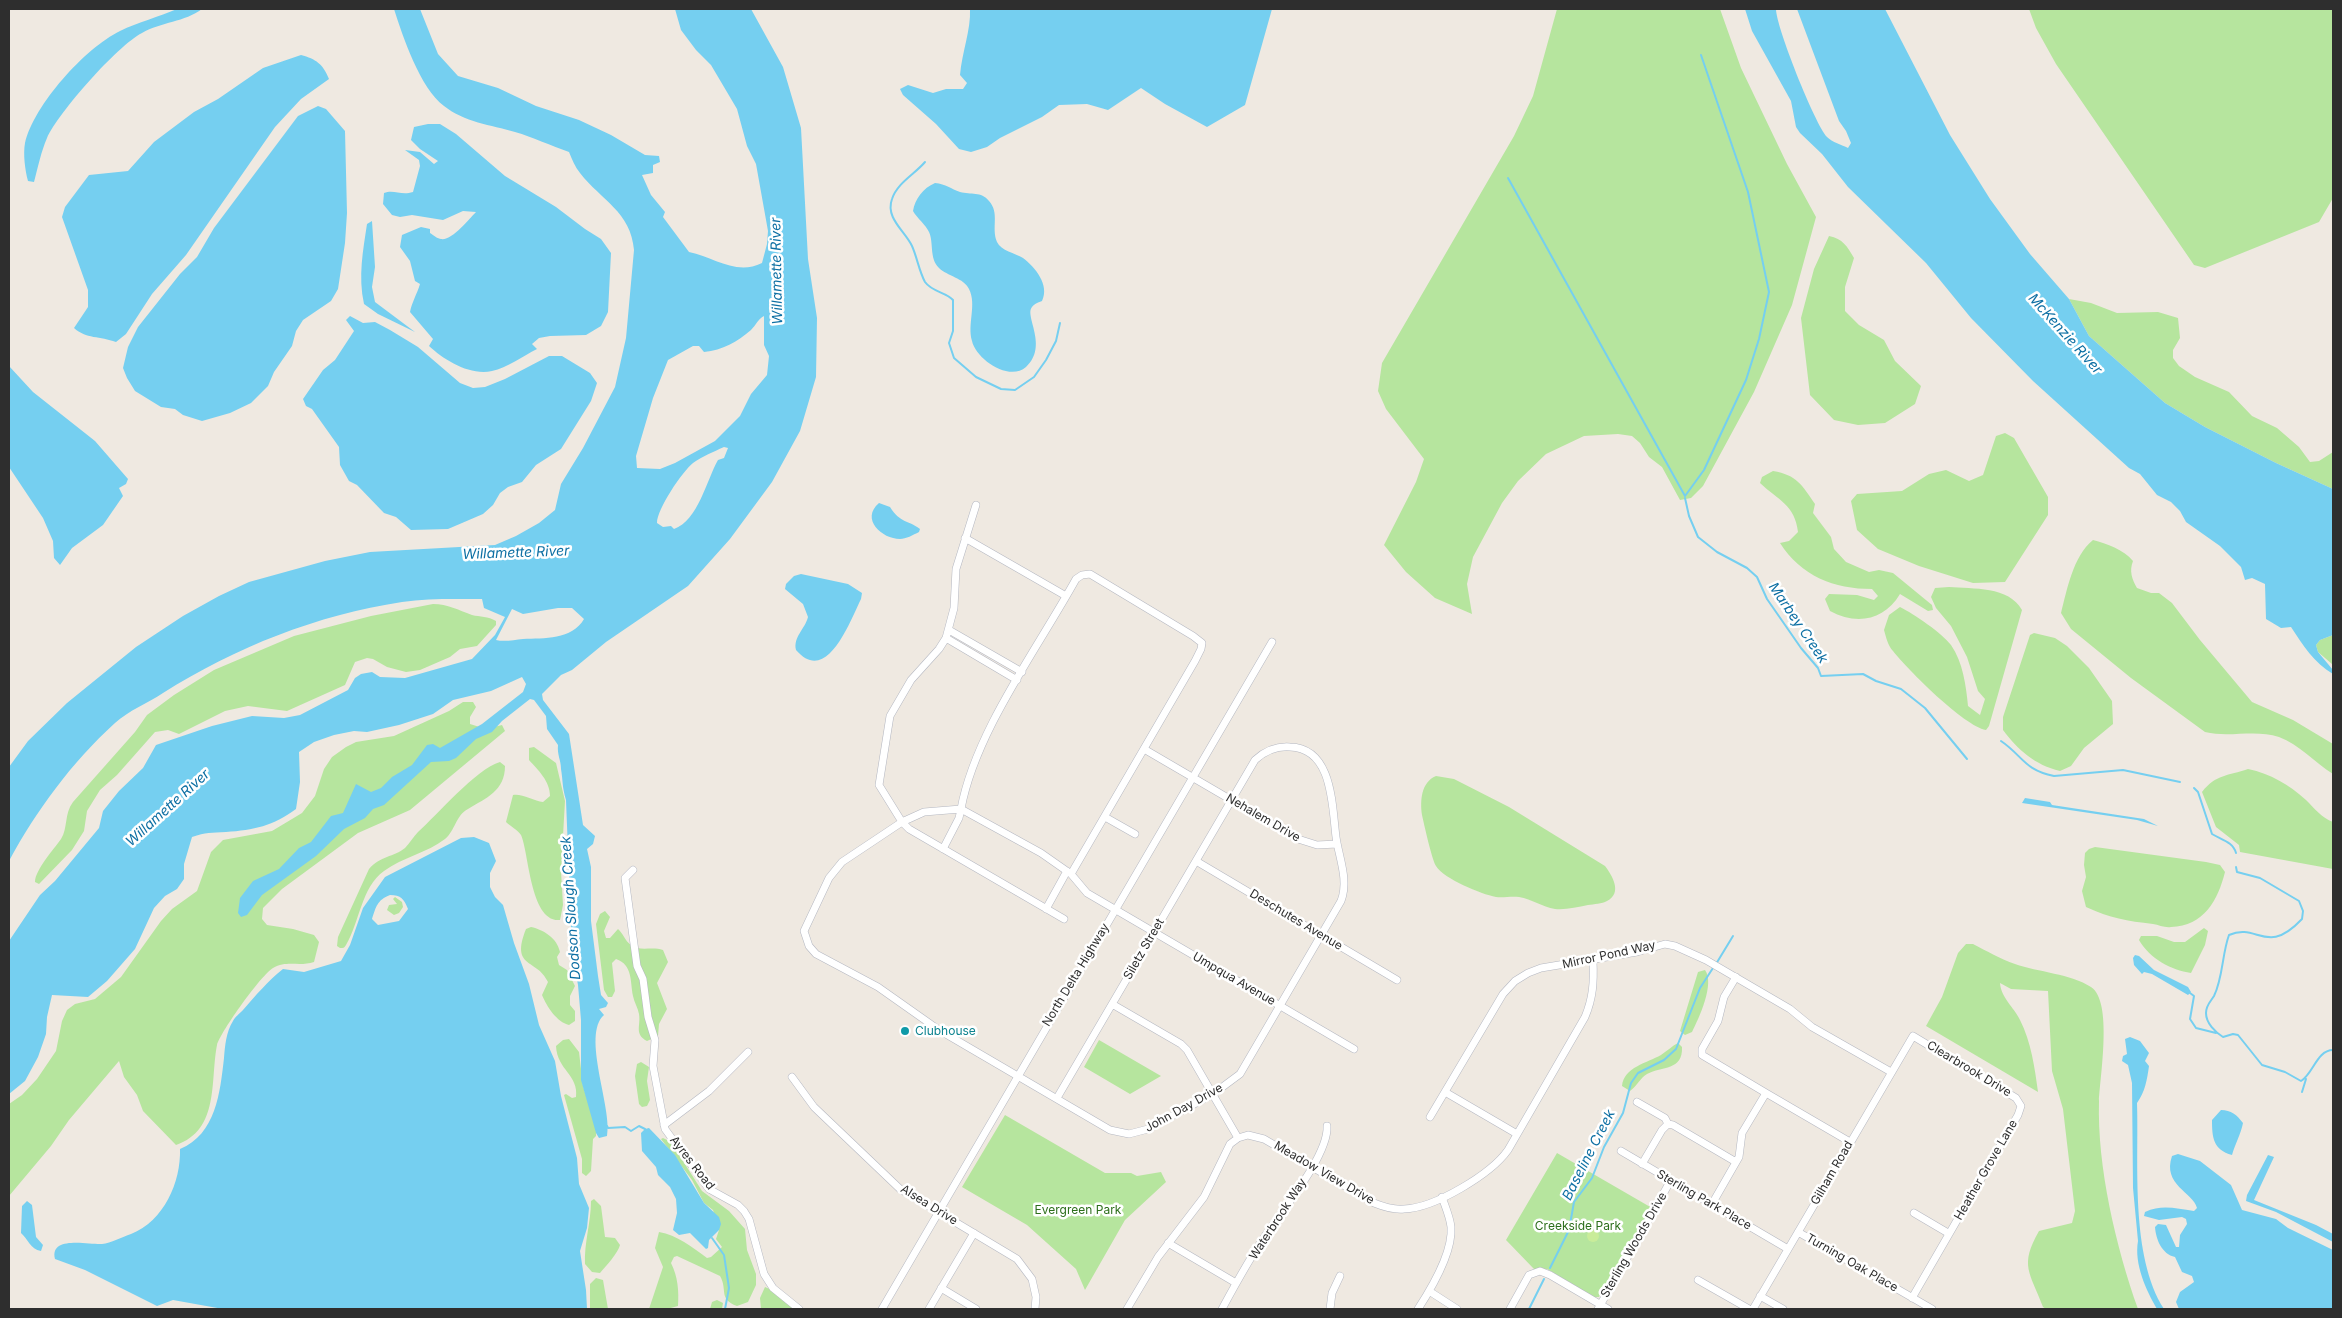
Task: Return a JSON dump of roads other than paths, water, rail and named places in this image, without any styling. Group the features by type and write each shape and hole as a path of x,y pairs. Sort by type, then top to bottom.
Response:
{"street":[{"path":"976,504 956,569 954,608 949,630 940,649 911,680 890,716 879,785 902,822 909,829 1064,919"},
{"path":"965,538 1066,596"},
{"path":"943,849 959,818 964,790 976,758 1017,680 1076,579 1082,575 1090,574 1194,636 1202,643 1198,655 1105,817 1046,909"},
{"path":"949,630 1022,672"},
{"path":"946,638 1017,680"},
{"name":"North Delta Highway","path":"882,1309 1272,642"},
{"name":"Siletz Street","path":"1056,1098 1251,765 1260,755 1281,747 1293,747 1304,750 1318,761 1326,776 1337,844"},
{"name":"Nehalem Drive","path":"1144,749 1298,839 1317,845 1337,844"},
{"path":"902,822 924,812 961,809"},
{"name":"Umpqua Avenue","path":"961,809 1041,853 1069,872 1087,893 1354,1049"},
{"path":"1105,817 1134,834"},
{"name":"John Day Drive","path":"902,822 842,862 829,878 804,930 809,946 816,954 878,987 939,1030 1017,1076 1110,1130 1128,1134 1148,1129 1213,1094 1240,1074 1343,894 1344,876 1337,844"},
{"name":"Deschutes Avenue","path":"1196,860 1397,980"},
{"name":"Ayres Road","path":"632,870 625,878 637,966 643,979 648,1017 655,1040 654,1075 664,1125 709,1188 738,1205 744,1212 749,1219 764,1274 773,1288 799,1309"},
{"name":"Mirror Pond Way","path":"1430,1117 1494,1008 1515,981 1541,968 1592,961 1665,944 1687,950 1711,962 1790,1009 1812,1027 1891,1072"},
{"name":"Meadow View Drive","path":"1238,1138 1248,1134 1255,1135 1374,1203 1387,1207 1412,1208 1442,1197 1474,1181 1503,1157 1585,1017 1591,1002 1594,986 1592,961"},
{"path":"1736,977 1724,997 1718,1021 1702,1049 1702,1055 1850,1142"},
{"path":"1112,1004 1181,1044 1187,1050 1238,1138 1227,1148 1204,1196 1168,1243 1127,1309"},
{"name":"Gilham Road","path":"1753,1309 1913,1036"},
{"name":"Clearbrook Drive","path":"1913,1036 2016,1098 2021,1106"},
{"path":"664,1125 709,1091 748,1052"},
{"name":"Alsea Drive","path":"792,1078 814,1106 887,1177 914,1198 1011,1254 1022,1264 1034,1285 1035,1309"},
{"path":"1445,1092 1518,1134"},
{"path":"1712,1204 1736,1162 1740,1152 1741,1135 1766,1093"},
{"path":"1637,1102 1665,1118 1668,1124"},
{"name":"Heather Grove Lane","path":"1912,1298 2018,1115 2021,1106"},
{"path":"1668,1124 1674,1125 1736,1162"},
{"path":"1642,1164 1662,1130 1668,1124"},
{"name":"Waterbrook Way","path":"1222,1309 1266,1234 1283,1214 1312,1166 1327,1138 1327,1126"},
{"name":"Sterling Park Place","path":"1620,1151 1788,1249"},
{"name":"Sterling Woods Drive","path":"1599,1307 1671,1180"},
{"path":"1418,1309 1445,1257 1450,1239 1451,1226 1442,1197"},
{"name":"Heather Grove Lane","path":"1914,1213 1948,1233"},
{"name":"Turning Oak Place","path":"1798,1232 1932,1309"},
{"path":"929,1309 974,1233"},
{"path":"1168,1243 1236,1283"},
{"path":"1510,1309 1529,1276 1540,1271 1550,1275 1599,1307 1608,1309"},
{"path":"1330,1309 1332,1293 1340,1276"},
{"path":"1698,1280 1749,1309"},
{"path":"941,1288 976,1309"},
{"path":"1429,1291 1457,1309"},
{"path":"1760,1296 1782,1309"}],"water":[{"path":"177,9 202,9 188,17 149,29 118,51 63,112 47,138 34,182 28,181 24,152 30,128 50,95 63,79 106,39 127,28"},
{"name":"Willamette River","path":"394,9 420,9 438,54 458,76 498,88 536,106 579,120 611,135 645,155 659,156 660,162 653,165 653,173 642,175 651,195 665,212 663,217 689,252 734,267 752,266 762,263 767,244 768,231 756,164 747,146 737,109 711,65 696,50 681,30 675,9 751,9 783,67 801,128 808,259 817,318 816,377 800,431 772,482 730,539 688,586 606,642 572,670 561,675 542,694 543,700 569,734 583,825 595,836 593,844 587,849 591,867 591,921 598,976 601,995 608,1003 606,1007 599,1009 604,1015 598,1025 596,1039 596,1055 608,1124 607,1136 599,1138 596,1133 581,1080 581,1020 578,985 572,953 566,800 558,745 547,729 546,716 534,700 530,699 502,721 492,732 476,739 456,758 449,761 431,762 384,805 373,809 365,818 344,829 316,856 262,895 247,915 241,917 238,913 240,898 253,881 279,869 299,848 311,842 331,816 343,813 356,784 371,792 381,788 392,777 412,765 427,745 433,744 440,748 482,724 523,692 526,684 522,677 491,691 453,700 433,714 399,725 367,732 354,731 334,735 314,742 299,752 300,782 296,809 288,815 263,826 246,830 205,833 192,837 184,864 184,879 177,889 165,896 154,908 135,949 107,981 88,997 52,995 47,1017 46,1034 38,1057 25,1081 9,1094 9,941 40,895 55,881 99,828 103,811 119,791 143,768 156,745 212,726 252,716 284,718 300,715 348,690 355,678 361,674 372,672 380,677 405,678 472,659 495,635 505,617 484,608 482,599 432,599 402,602 339,615 308,624 248,647 219,661 132,711 99,738 56,788 31,824 9,861 9,767 28,741 67,703 136,647 183,616 249,582 325,561 370,552 495,545 539,523 555,510 561,484 583,448 615,387 626,338 634,250 632,237 627,226 614,207 580,173 569,152 522,134 460,116 435,98 413,61","holes":["764,316 764,345 769,356 767,375 751,394 740,416 715,441 675,463 660,469 637,468 636,456 653,398 668,360 693,346 699,346 704,352 729,345 751,330","724,447 728,448 724,458 718,460 701,499 689,518 682,525 674,529 671,526 663,527 657,523 665,500 688,468 701,458","558,608 572,608 584,619 572,631 557,636 506,641 496,640 512,609 523,614"]},
{"path":"970,9 1272,9 1245,105 1207,127 1165,104 1141,88 1108,110 1087,104 1059,105 1042,117 1000,138 987,147 971,152 959,149 936,124 903,95 900,89 908,85 933,93 946,89 963,89 967,83 960,75"},
{"name":"McKenzie River","path":"1745,9 1776,9 1789,54 1821,129 1829,139 1848,148 1851,143 1839,121 1797,9 1885,9 1950,135 1990,199 2030,254 2069,299 2089,336 2165,403 2205,427 2333,489 2333,635 2320,640 2316,645 2318,652 2333,670 2333,674 2315,659 2291,627 2281,628 2266,619 2265,584 2252,578 2245,580 2241,567 2220,546 2186,522 2180,511 2171,502 2157,495 2140,474 2129,468 2033,381 1971,318 1926,263 1848,187 1822,154 1800,133 1796,127 1791,101 1752,31"},
{"path":"301,55 311,58 318,63 324,69 329,79 301,99 275,127 186,255 152,294 126,334 116,342 88,336 74,328 88,307 88,290 62,217 65,207 89,175 128,171 154,142 194,112 218,99 263,68"},
{"path":"318,106 326,109 345,131 347,213 345,243 338,289 331,301 303,320 296,331 292,346 274,372 268,386 251,403 230,413 202,421 183,415 175,409 161,407 135,391 123,368 128,347 138,327 180,274 197,257 214,228 298,116"},
{"path":"440,124 456,134 505,176 556,207 601,239 611,253 608,312 601,326 586,335 539,338 532,344 537,349 509,365 484,372 458,366 442,357 429,346 433,339 410,312 420,284 415,281 410,261 400,247 402,235 421,227 430,229 430,233 438,238 445,239 455,233 476,212 463,211 443,220 412,215 400,217 392,215 383,204 384,193 413,192 420,166 419,160 405,150 420,152 434,164 438,161 420,149 411,140 414,127"},
{"path":"935,183 945,185 960,192 986,198 994,211 995,237 999,245 1028,262 1043,283 1044,295 1042,301 1034,305 1030,311 1035,332 1036,350 1033,359 1026,367 1019,371 1002,370 986,361 980,355 975,348 971,335 972,301 969,289 963,282 939,268 934,260 929,232 913,211 920,194"},
{"path":"372,221 375,267 372,287 375,302 415,332 378,314 364,304 361,283 362,264 367,224"},
{"path":"350,316 363,323 375,322 390,330 418,347 460,383 473,388 485,387 505,379 549,356 562,356 590,373 597,383 591,401 561,449 536,465 522,482 508,487 500,493 493,505 483,514 448,529 411,530 396,517 384,513 357,485 349,481 340,465 339,447 312,409 306,406 303,399 323,370 335,360 354,331 346,320"},
{"path":"9,366 33,392 95,441 128,479 126,484 119,488 123,496 103,525 72,548 60,565 54,558 53,541 43,518 9,467"},
{"path":"879,503 890,507 901,519 920,529 919,532 900,539 886,536 880,532 873,521 872,515"},
{"path":"801,574 848,584 862,593 844,634 827,655 818,660 807,659 796,650 796,641 808,617 803,604 785,589 786,584 794,576"},
{"path":"2025,798 2050,802 2052,805 2144,819 2158,826 2137,820 2022,803"},
{"path":"474,837 489,843 496,861 490,873 490,887 495,897 503,905 529,984 539,1025 555,1061 561,1096 577,1158 579,1184 589,1208 587,1228 580,1251 587,1309 223,1309 173,1300 157,1306 85,1270 55,1259 55,1252 58,1247 64,1244 102,1244 131,1234 153,1220 174,1187 180,1162 180,1149 202,1133 214,1111 218,1098 226,1039 235,1018 267,983 283,969 304,972 341,961 350,945 363,908 385,877 461,838","holes":["390,895 402,898 408,909 399,921 378,925 372,919 375,911 382,899"]},
{"path":"2135,955 2139,956 2154,970 2188,987 2191,992 2188,995 2152,974 2144,972 2142,974 2134,965 2133,958"},
{"path":"2130,1037 2140,1041 2149,1053 2145,1061 2149,1066 2146,1081 2142,1095 2137,1103 2138,1209 2146,1263 2153,1287 2164,1309 2157,1309 2139,1268 2133,1188 2132,1083 2128,1065 2122,1061 2123,1056 2127,1054 2125,1039"},
{"path":"2221,1110 2234,1114 2243,1123 2232,1155 2221,1150 2213,1137 2212,1120"},
{"path":"649,1128 675,1155 704,1203 719,1217 721,1224 719,1230 709,1240 708,1248 706,1249 690,1233 679,1235 673,1230 677,1213 676,1199 670,1187 658,1175 656,1167 642,1151 641,1133"},
{"path":"2178,1154 2200,1161 2231,1185 2242,1210 2276,1219 2288,1228 2333,1250 2333,1309 2179,1309 2176,1302 2180,1292 2194,1282 2192,1276 2182,1272 2175,1257 2163,1250 2158,1241 2155,1227 2158,1224 2166,1225 2176,1247 2179,1247 2180,1235 2187,1224 2186,1219 2182,1217 2159,1220 2144,1216 2145,1212 2158,1208 2194,1211 2197,1208 2190,1197 2174,1181 2171,1174 2172,1156"},
{"path":"2268,1155 2274,1157 2254,1200 2316,1225 2333,1234 2333,1242 2276,1212 2246,1201 2247,1195"},
{"path":"27,1201 32,1205 36,1237 43,1245 41,1251 32,1246 21,1233 22,1206"}],"waterway":[{"path":"1508,178 1685,496 1704,470 1746,380 1759,339 1769,292 1748,192 1701,55"},
{"path":"925,162 894,193 891,212 912,246 925,282 931,288 947,295 953,300 953,331 949,343 954,358 976,377 1001,389 1015,390 1034,377 1046,360 1056,341 1060,323"},
{"name":"Marbey Creek","path":"1685,498 1689,516 1698,537 1717,552 1747,568 1757,577 1767,599 1801,648 1818,668 1821,676 1863,674 1876,681 1901,689 1925,708 1967,759"},
{"path":"2001,741 2036,770 2054,776 2123,770 2180,782"},
{"path":"2194,788 2198,792 2212,834 2230,844 2236,853"},
{"path":"2236,867 2237,872 2260,878 2299,901 2303,911 2302,919 2290,930 2279,936 2263,936 2248,932 2229,935 2217,989 2206,1010 2209,1024 2223,1037 2233,1034 2238,1035 2262,1065 2285,1072 2301,1081 2323,1054 2333,1050"},
{"name":"Baseline Creek","path":"1716,964 1733,936"},
{"name":"Baseline Creek","path":"1550,1268 1569,1230 1574,1202 1592,1178 1604,1147 1623,1113 1631,1083 1638,1073 1664,1060 1676,1049 1700,988 1713,968"},
{"path":"2190,993 2194,996 2190,1019 2196,1028 2216,1033"},
{"path":"2302,1092 2306,1079"},
{"name":"Dodson Slough Creek","path":"607,1126 608,1128 625,1127 631,1131 639,1126 645,1129"},
{"name":"Dodson Slough Creek","path":"712,1238 724,1255 729,1288 725,1309"},
{"name":"Baseline Creek","path":"1529,1309 1544,1279"}],"place":[{"name":"Clubhouse","path":"905,1031"}],"park label":[{"name":"Evergreen Park","path":"1078,1210"},
{"name":"Creekside Park","path":"1578,1226"}]}
